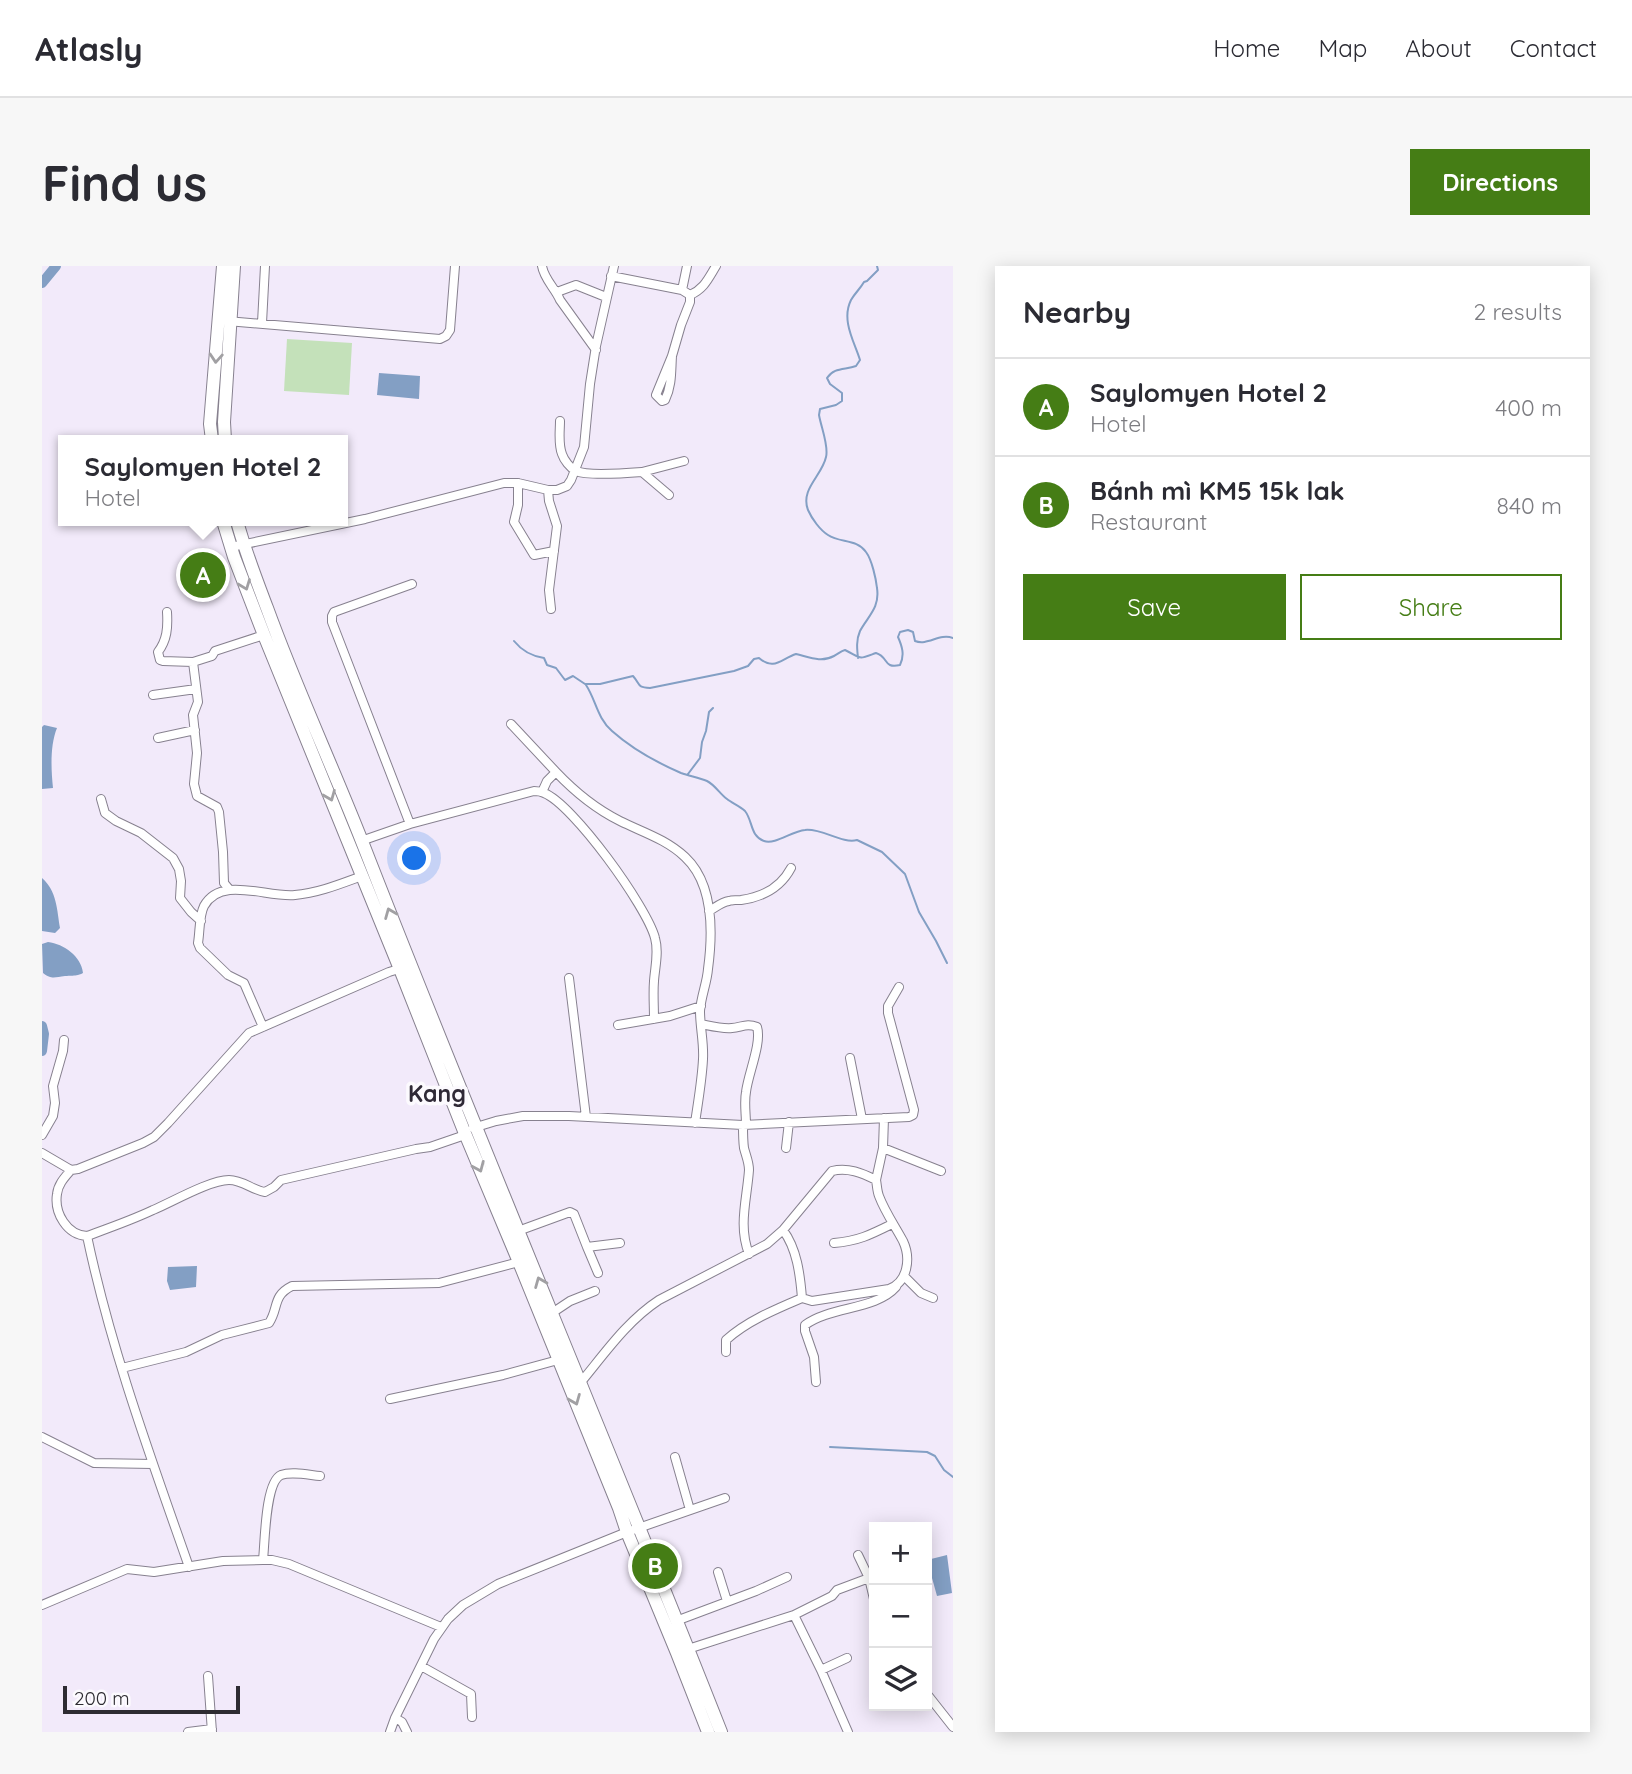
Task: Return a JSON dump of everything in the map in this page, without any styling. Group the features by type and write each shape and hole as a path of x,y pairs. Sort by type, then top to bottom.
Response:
{"highway":[{"path":"223,266 225,435"},
{"path":"212,435 224,321 234,266"},
{"path":"226,526 276,634 362,876 405,966"},
{"path":"237,526 237,545 264,635 296,696 361,841 468,1131 525,1261 552,1313 581,1382 632,1530 696,1685 721,1732"},
{"path":"468,1131 518,1231 525,1261 558,1360 619,1508 688,1649 708,1732"}],"street":[{"path":"262,323 265,266"},
{"path":"224,321 440,339 450,330 455,266"},
{"path":"542,266 543,274 596,350"},
{"path":"348,522 504,482 548,490 567,486 576,471 584,447 586,412 596,350 614,266"},
{"path":"672,356 690,302 686,292 687,266"},
{"path":"611,276 697,292 705,285 716,266"},
{"path":"556,292 576,285 606,297"},
{"path":"560,421 560,452 576,471 610,474 642,472 684,461"},
{"path":"642,472 669,495"},
{"path":"518,483 518,505 514,522 534,555 554,551"},
{"path":"548,490 557,526 549,590 551,609"},
{"path":"237,545 331,526"},
{"path":"410,824 332,622 332,616 334,612 412,584"},
{"path":"167,612 168,628 165,641 158,652 163,662 194,662 212,656 215,651 264,635"},
{"path":"194,662 198,702 193,715 197,753 195,792 197,796 217,807 219,812 224,883 229,889"},
{"path":"153,695 196,689"},
{"path":"511,724 573,789 617,820 659,838 687,858 703,882 711,941 701,1006 703,1058 695,1123"},
{"path":"158,738 195,730"},
{"path":"542,792 547,781 556,772"},
{"path":"361,841 410,824 534,791 542,792 557,801 598,845 640,904 655,938 657,955 653,982 654,1019"},
{"path":"101,799 105,813 141,833 173,858 179,869 180,898 201,921"},
{"path":"709,911 730,901 767,892 785,880 792,868"},
{"path":"262,1027 244,984 228,975 200,948 198,943 203,907 211,897 229,889 296,895 331,888 362,876"},
{"path":"42,1153 71,1170 133,1148 153,1137 169,1123 246,1035 405,966"},
{"path":"569,978 586,1117"},
{"path":"71,1170 59,1185 56,1195 59,1215 76,1234 87,1236 219,1181 241,1181 265,1192 281,1180 430,1147 496,1121 523,1116 745,1125 909,1117 914,1110 888,1013 888,1006 899,987"},
{"path":"618,1026 670,1016 701,1006"},
{"path":"701,1024 731,1028 752,1025 757,1027 759,1033 746,1091 743,1137 749,1170 743,1209 743,1231 749,1254"},
{"path":"42,1135 55,1110 53,1086 64,1040"},
{"path":"850,1058 862,1119"},
{"path":"816,1382 814,1357 805,1331 806,1325 813,1319 884,1298 905,1277 904,1244 878,1194 876,1180 883,1148 884,1118"},
{"path":"786,1149 789,1122"},
{"path":"883,1148 941,1171"},
{"path":"581,1382 628,1324 644,1310 767,1244 783,1230 832,1171 852,1170 876,1180"},
{"path":"518,1231 570,1212 574,1214 598,1273"},
{"path":"834,1243 852,1242 892,1224"},
{"path":"783,1230 791,1241 801,1279 802,1298"},
{"path":"87,1236 108,1324 189,1567"},
{"path":"587,1247 620,1243"},
{"path":"122,1368 186,1352 222,1335 269,1323 281,1292 292,1286 439,1283 525,1261"},
{"path":"905,1277 921,1293 933,1298"},
{"path":"726,1352 726,1340 735,1332 771,1311 802,1298 812,1301 896,1286"},
{"path":"552,1313 570,1301 595,1291"},
{"path":"390,1399 503,1375 558,1360"},
{"path":"42,1437 94,1464 153,1464"},
{"path":"675,1457 690,1510"},
{"path":"263,1560 268,1507 276,1479 289,1474 320,1476"},
{"path":"390,1732 441,1627 463,1605 498,1584 632,1530 725,1498"},
{"path":"688,1649 794,1615 832,1596 837,1590 869,1578 858,1555"},
{"path":"42,1605 127,1569 154,1572 223,1562 272,1560 289,1564 441,1627"},
{"path":"718,1572 727,1601"},
{"path":"676,1621 788,1577"},
{"path":"794,1615 848,1732"},
{"path":"821,1671 847,1658"},
{"path":"421,1666 471,1694 472,1717"},
{"path":"188,1732 212,1731 208,1676"},
{"path":"932,1700 953,1727"},
{"path":"395,1718 402,1722 407,1732"}],"green space":[{"path":"287,339 352,343 349,395 284,391"}],"water":[{"path":"379,373 420,376 419,399 377,395"},
{"path":"44,725 57,728 52,749 53,788 42,789 42,727"},
{"path":"42,878 56,901 60,928 55,933 42,931"},
{"path":"48,942 71,952 79,961 83,973 54,978 43,973 42,944"},
{"path":"197,1266 196,1287 170,1290 167,1281 168,1267"},
{"path":"947,1555 952,1593 937,1596 932,1578 932,1559"}],"waterway":[{"path":"42,283 56,266"},
{"path":"858,658 859,634 877,601 872,565 862,548 822,530 812,517 806,502 809,489 824,464 827,453 820,409 842,401 842,393 830,384 827,378 836,370 856,366 860,360 848,323 848,308 864,282 878,270 877,266"},
{"path":"514,641 527,652 544,658 547,665 556,668 565,680 573,676 585,684 600,684 633,676 641,686 650,688 734,671 759,658 769,664 778,663 796,654 820,659 829,658 845,650 860,658 876,653 888,664 895,666 902,661 902,647 898,637 900,632 913,632 915,641 920,642 943,637 953,638"},
{"path":"586,685 603,720 612,731 654,760 710,783 724,797 745,811 759,839 768,842 800,831 812,830 845,840 857,840 882,852 905,874 919,912 947,963"},
{"path":"688,774 700,758 709,712 713,708"},
{"path":"42,1026 42,1051"},
{"path":"830,1447 927,1452 935,1456 944,1470 953,1477"}],"place":[{"name":"Saylomyen Hotel 2","path":"203,575"},
{"name":"Bánh mì KM5 15k lak","path":"655,1566"}],"district":[{"name":"Kang","path":"437,1093"}]}
